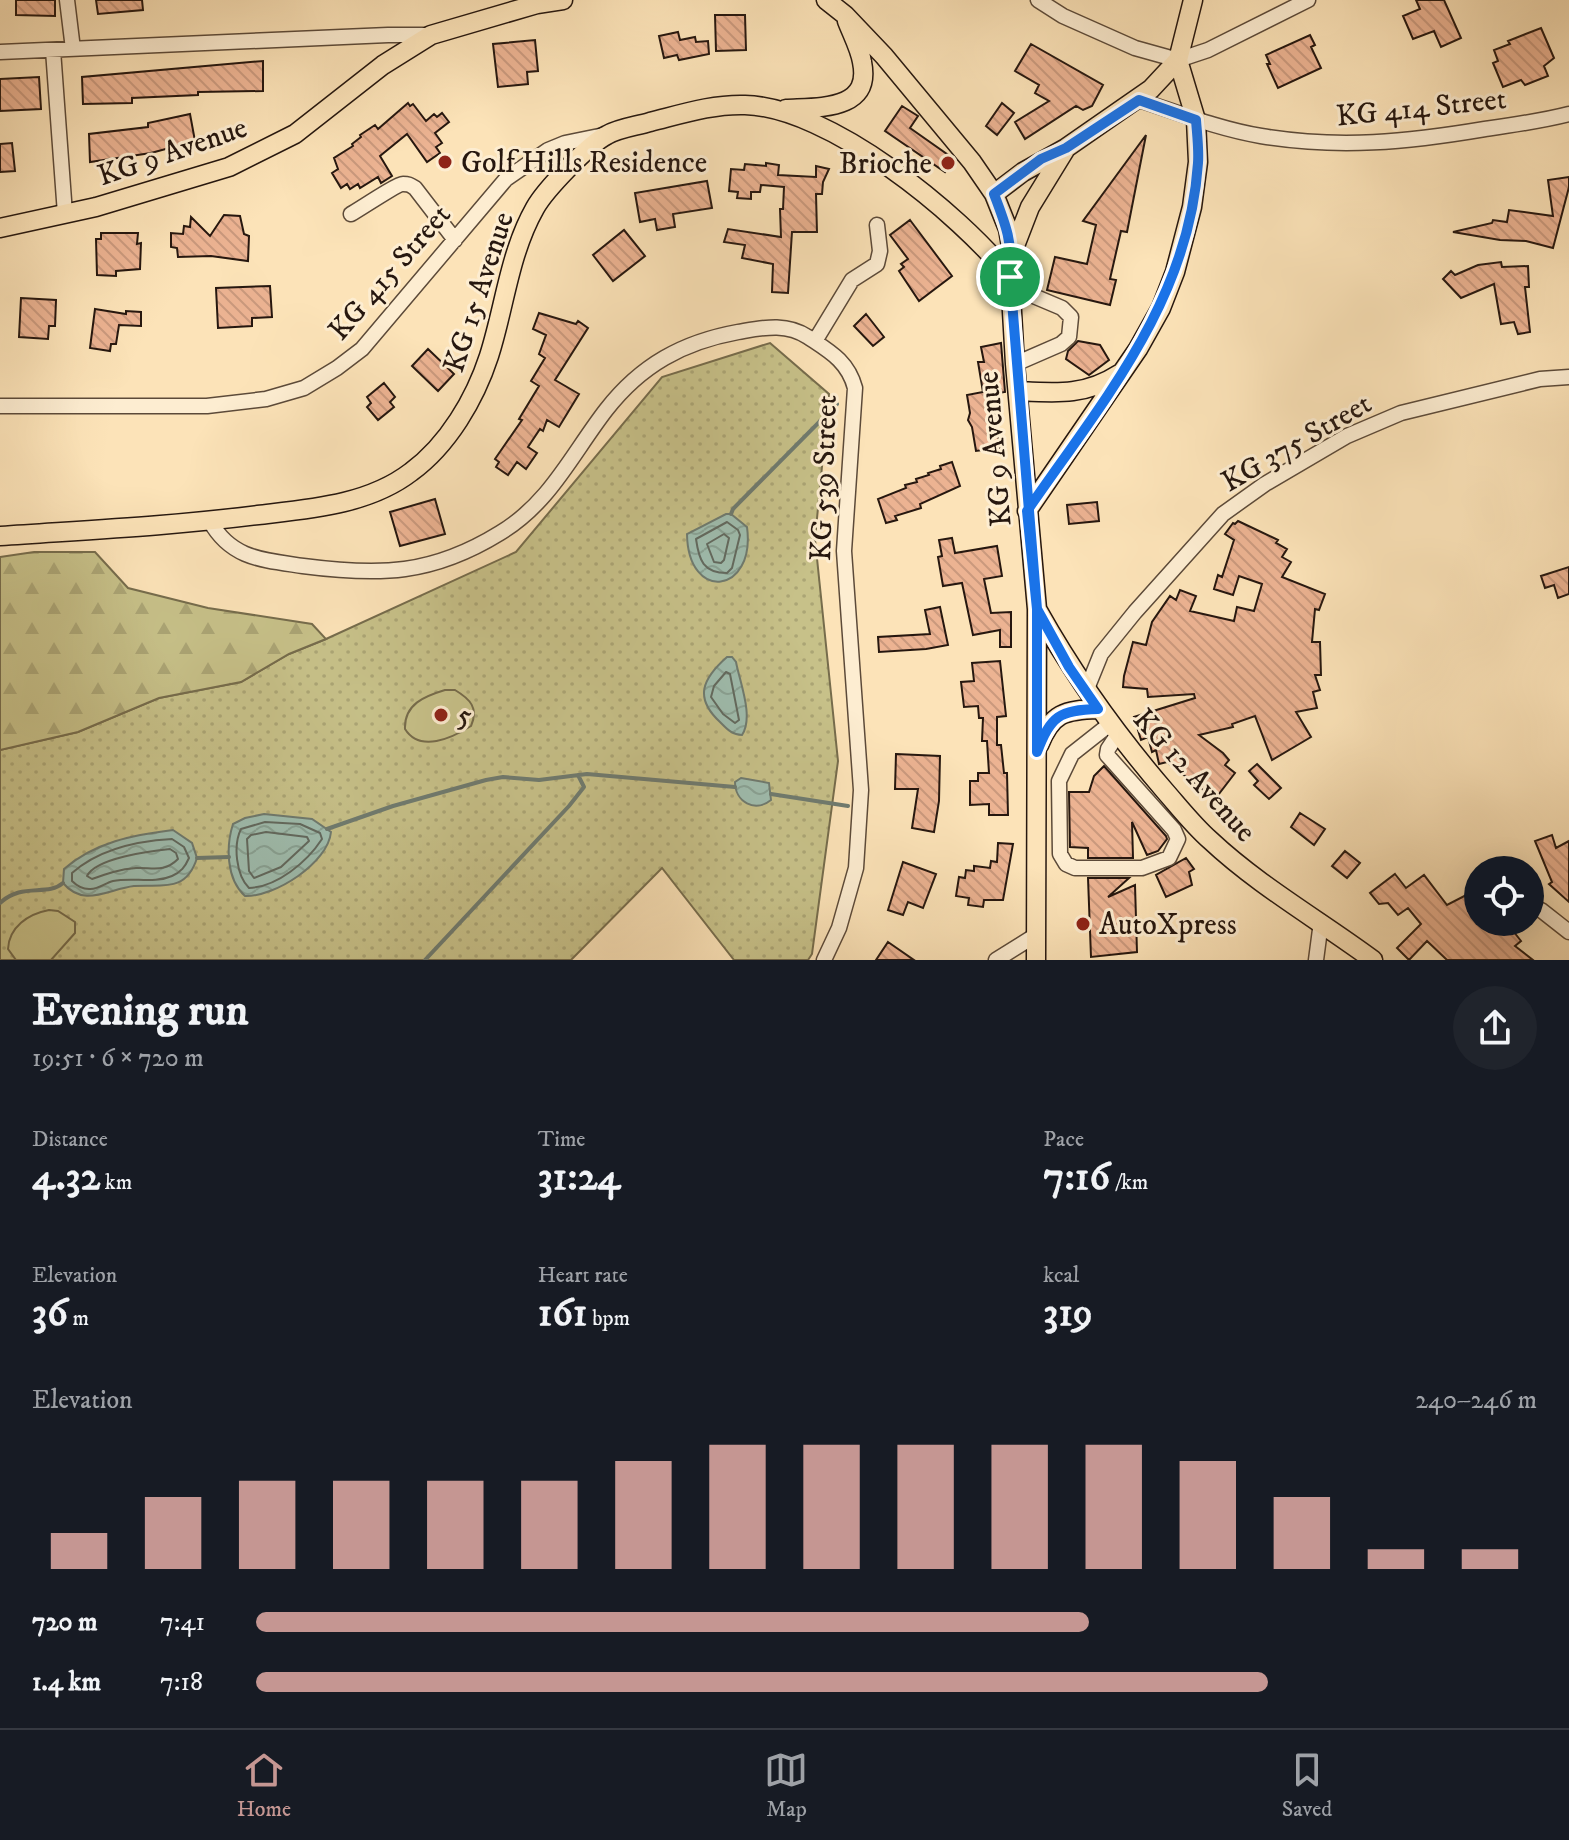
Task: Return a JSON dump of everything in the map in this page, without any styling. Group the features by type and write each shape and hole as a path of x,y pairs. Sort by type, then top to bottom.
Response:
{"main road":[{"name":"KG 9 Avenue","path":"0,228 141,194 229,167 295,134 383,65 431,35 563,0"},
{"name":"KG 9 Avenue","path":"826,0 845,15 884,56 962,150 994,194 1008,229 1012,252 1010,281 1015,364 1037,609 1036,960"},
{"path":"994,194 1041,159 1066,148 1139,100 1178,60 1193,0"},
{"path":"775,110 834,105 850,100 859,91 863,78 862,62 845,15"},
{"path":"1027,511 1126,369 1161,308 1175,272 1192,207 1198,162 1196,120 1178,60"},
{"name":"KG 15 Avenue","path":"0,536 210,521 328,506 383,489 411,473 433,452 474,394 490,354 508,275 537,205 550,186 607,135 716,105 749,104 775,110 810,120 851,142 942,207 977,239 1010,281"},
{"path":"1012,252 1030,207 1066,148"},
{"path":"1018,391 1056,393 1082,390 1100,386 1126,369"},
{"name":"KG 12 Avenue","path":"1037,609 1069,667 1098,709 1208,839 1247,872 1373,960"},
{"path":"1038,663 1069,667"},
{"path":"1037,752 1047,727 1055,717 1098,709"}],"street":[{"path":"67,0 73,49"},
{"path":"1038,0 1063,16 1135,48 1178,60 1208,50 1308,0"},
{"path":"0,52 431,35"},
{"path":"53,50 65,214"},
{"name":"KG 414 Street","path":"1139,100 1196,120 1259,136 1310,143 1360,145 1419,140 1569,114"},
{"name":"KG 415 Street","path":"0,406 207,406 266,399 304,388 362,349 506,179 548,150 565,143 607,135"},
{"path":"351,214 399,184 408,184 415,188 455,240"},
{"path":"815,341 852,280 877,264 880,251 877,225"},
{"path":"1010,281 1062,308 1071,317 1069,337 1061,344 1015,364"},
{"name":"KG 539 Street","path":"210,521 219,537 235,551 269,561 340,571 386,571 432,564 467,551 502,532 531,510 554,486 606,410 653,363 704,338 771,326 798,330 830,350 851,372 855,388 844,551 861,790 856,868 839,928 824,960"},
{"name":"KG 375 Street","path":"1086,691 1101,654 1128,619 1223,514 1265,484 1347,436 1401,413 1540,379 1569,377"},
{"path":"1114,729 1107,755 1174,830 1178,839 1169,858 1142,868 1075,868 1066,864 1060,854 1059,781 1072,754 1114,729"},
{"path":"1544,912 1569,932"},
{"path":"1316,960 1321,922"},
{"path":"996,960 1036,935"}],"green space":[{"path":"770,343 829,394 815,539 838,761 812,954 808,960 734,960 662,868 571,960 0,960 0,750 78,732 159,698 241,682 289,654 516,552 662,377"},
{"path":"34,552 95,552 128,588 208,608 312,624 326,639 289,654 241,682 159,698 78,732 0,750 0,557"},
{"name":"5","path":"445,690 455,690 469,701 474,714 471,726 436,741 427,742 411,736 405,729 412,707 423,698"},
{"path":"49,910 58,911 75,922 75,933 51,960 16,960 8,949 12,934 27,918"}],"water":[{"path":"731,514 747,527 747,549 742,566 732,577 721,582 709,580 698,571 690,556 687,534"},
{"path":"727,657 732,657 736,662 745,700 747,719 742,735 732,733 720,722 704,697 707,681"},
{"path":"741,778 769,783 771,800 753,805 742,800 735,782"},
{"path":"264,814 312,819 331,832 321,855 298,876 271,891 245,896 234,881 229,862 233,824"},
{"path":"173,830 192,843 197,858 180,882 134,886 88,896 71,890 63,883 64,869 88,852 129,837"}],"building":[{"path":"16,0 55,0 55,16 16,15"},
{"path":"96,0 142,0 143,10 98,14"},
{"path":"1416,0 1444,0 1461,38 1441,47 1434,31 1413,39 1403,16 1420,9"},
{"path":"715,15 745,15 746,50 716,51"},
{"path":"1541,28 1554,58 1544,66 1548,76 1525,85 1521,80 1503,87 1493,63 1498,61 1494,50"},
{"path":"678,32 680,40 695,37 696,42 708,41 709,54 679,60 677,55 664,58 659,36"},
{"path":"1310,35 1315,45 1311,47 1321,68 1278,88 1266,55"},
{"path":"535,40 538,71 527,72 528,84 498,87 493,44"},
{"path":"1031,44 1103,85 1092,106 1083,110 1076,106 1025,139 1015,122 1049,101 1035,93 1039,85 1015,71"},
{"path":"263,61 263,91 198,92 198,95 132,98 132,103 83,104 82,77"},
{"path":"39,77 41,109 0,111 0,79"},
{"path":"408,103 410,106 413,104 426,121 434,114 437,117 442,113 449,122 435,133 442,143 436,147 440,153 427,162 407,134 380,156 392,176 381,183 378,177 360,188 358,184 350,189 347,184 341,188 332,173 338,169 334,158 353,146 360,135 375,125 378,129"},
{"path":"1002,103 1014,113 997,135 986,126"},
{"path":"902,106 918,116 910,128 954,159 945,172 885,131"},
{"path":"190,114 195,141 151,153 90,162 89,134 148,127 148,123"},
{"path":"1146,135 1127,232 1121,231 1110,279 1116,280 1110,305 1047,290 1055,257 1087,264 1096,225 1083,221"},
{"path":"12,143 15,171 0,172 0,144"},
{"path":"766,163 779,165 778,175 816,177 816,166 829,169 822,194 816,194 817,232 792,232 788,293 772,292 773,264 742,258 745,245 724,242 728,229 781,237 780,209 783,209 784,187 761,185 760,192 751,192 751,199 737,198 738,192 729,191 731,169 744,170 745,164 766,166"},
{"path":"1569,177 1553,248 1526,241 1453,232 1492,223 1493,220 1507,222 1509,210 1553,216 1548,180"},
{"path":"707,181 712,208 673,214 675,227 657,230 655,219 640,222 635,193"},
{"path":"224,215 240,216 244,234 249,236 248,261 211,256 178,257 177,248 171,247 171,233 183,234 184,226 190,227 191,217 210,236"},
{"path":"910,220 952,276 919,301 899,271 904,267 901,264 908,259 890,235"},
{"path":"624,230 645,256 613,281 593,255"},
{"path":"101,233 138,233 137,244 141,243 140,269 116,271 116,276 97,275 96,239 101,239"},
{"path":"1501,262 1502,267 1528,266 1529,287 1525,287 1530,332 1518,334 1514,322 1501,324 1494,284 1461,298 1443,279 1451,271 1455,275 1478,265"},
{"path":"270,286 272,317 252,318 252,326 218,328 216,288"},
{"path":"21,298 56,300 55,326 49,326 48,339 19,337"},
{"path":"95,309 126,314 126,311 141,312 141,326 119,325 116,344 111,344 110,351 90,348"},
{"path":"539,313 576,324 578,321 588,328 555,380 579,394 559,427 547,420 543,431 540,429 528,447 537,453 526,469 517,462 508,475 496,467 499,462 495,459 522,420 519,419 539,386 531,381 545,358 539,354 546,335 533,329"},
{"path":"866,314 884,337 873,346 854,326"},
{"path":"1078,341 1100,345 1109,360 1089,375 1066,359 1068,351"},
{"path":"1001,343 1005,392 992,394 1000,448 976,451 968,420 967,395 983,392 978,362 984,362 981,347"},
{"path":"428,349 454,374 438,391 412,366"},
{"path":"384,383 395,397 390,402 394,407 378,420 367,407 371,403 367,397"},
{"path":"952,462 960,486 886,523 878,499 906,488 905,485 917,482 916,479"},
{"path":"435,499 445,534 400,546 390,512"},
{"path":"1097,502 1099,521 1069,524 1067,505"},
{"path":"1238,521 1278,540 1276,543 1287,549 1282,557 1291,562 1282,577 1325,594 1319,610 1315,609 1312,642 1320,642 1321,675 1315,675 1320,690 1313,692 1317,708 1296,712 1311,737 1272,760 1255,716 1232,724 1233,727 1199,735 1223,753 1229,760 1225,765 1235,773 1215,799 1167,762 1159,764 1156,750 1152,752 1148,737 1141,740 1134,717 1195,698 1194,694 1148,697 1147,689 1123,687 1133,642 1146,645 1152,622 1170,596 1176,600 1180,590 1196,596 1190,611 1234,621 1237,607 1254,611 1262,584 1239,576 1233,595 1214,589 1218,575 1222,577 1234,540 1225,534"},
{"path":"952,538 955,553 997,546 1002,576 984,579 991,613 1011,612 1011,647 1000,647 1000,630 973,635 962,583 943,586 938,557 942,556 939,540"},
{"path":"1569,567 1569,594 1558,598 1554,585 1545,588 1541,576"},
{"path":"940,607 948,645 879,652 878,637 930,634 925,610"},
{"path":"1000,661 1006,716 997,717 997,745 1001,745 1004,773 1007,773 1008,815 989,815 989,804 970,805 970,781 978,781 978,773 989,773 987,741 982,741 983,718 979,718 978,706 964,707 961,682 974,681 972,663"},
{"path":"896,754 940,756 939,801 934,832 912,828 918,789 895,789"},
{"path":"1257,764 1281,788 1269,799 1254,785 1258,781 1249,771"},
{"path":"1104,766 1166,836 1158,851 1147,855 1132,822 1133,858 1088,858 1088,848 1070,847 1069,792 1089,792 1094,776"},
{"path":"1300,813 1325,829 1314,845 1291,827"},
{"path":"1552,835 1556,848 1569,841 1569,902 1549,884 1552,882 1544,856 1535,841"},
{"path":"998,843 1013,844 1003,900 984,900 983,907 968,905 969,898 956,896 959,877 965,878 966,870 974,871 974,866 990,868 991,861 997,862"},
{"path":"1345,851 1360,863 1347,878 1332,866"},
{"path":"1186,858 1194,869 1189,872 1192,885 1166,897 1156,875"},
{"path":"903,862 936,874 923,908 908,902 903,915 888,910"},
{"path":"1395,874 1406,888 1424,875 1447,905 1464,896 1464,936 1517,936 1521,941 1515,946 1533,960 1447,960 1427,941 1409,960 1397,948 1421,924 1408,908 1398,915 1388,903 1379,904 1370,893"},
{"path":"1088,878 1129,878 1108,897 1135,885 1137,952 1091,957"},
{"path":"888,942 914,960 876,960"}],"waterway":[{"path":"731,514 837,404"},
{"path":"327,829 393,806 503,777 539,780 587,774 735,787"},
{"path":"425,960 569,806 584,787 578,775"},
{"path":"771,794 848,806"},
{"path":"197,858 229,857"},
{"path":"0,903 17,893 50,889 63,883"}],"place":[{"name":"Golf Hills Residence","path":"445,162"},
{"name":"Brioche","path":"948,163"},
{"name":"5","path":"441,715"},
{"name":"AutoXpress","path":"1083,924"}],"route":[{"path":"1010,277 1012,252 1008,229 994,194 1041,159 1066,148 1139,100 1196,120 1198,162 1192,207 1175,272 1161,308 1126,369 1027,511 1037,609 1037,752 1047,727 1055,717 1083,709 1098,709 1069,667 1037,609 1027,511 1015,364 1010,277"}]}
